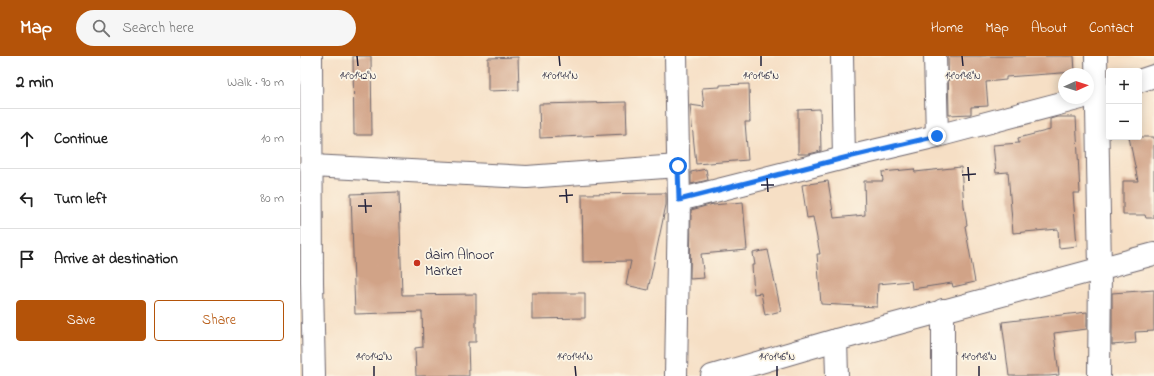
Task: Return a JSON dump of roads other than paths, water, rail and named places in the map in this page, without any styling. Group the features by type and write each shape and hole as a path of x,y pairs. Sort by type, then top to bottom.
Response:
{"street":[{"path":"310,56 311,166 306,282 314,376"},
{"path":"676,56 679,200 676,376"},
{"path":"842,56 844,158"},
{"path":"934,56 937,136"},
{"path":"1096,56 1094,95 1100,268 1099,376"},
{"path":"1142,80 1154,76"},
{"path":"679,200 1060,104"},
{"path":"311,166 527,177 678,166"},
{"path":"712,376 943,310 1154,254"},
{"path":"943,310 943,376"},
{"path":"836,340 837,376"}],"place":[{"name":"daim Alnoor Market","path":"417,263"}]}
